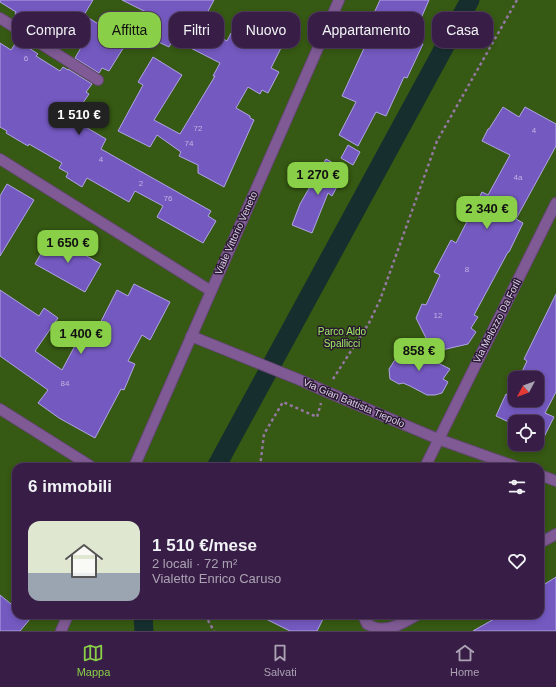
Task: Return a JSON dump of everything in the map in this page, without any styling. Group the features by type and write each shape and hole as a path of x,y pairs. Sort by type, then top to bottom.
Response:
{"street":[{"name":"Viale Vittorio Veneto","path":"136,463 339,0"},
{"path":"0,18 98,80"},
{"path":"0,159 211,291"},
{"name":"Via Melozzo Da Forlì","path":"427,463 556,203"},
{"name":"Via Gian Battista Tiepolo","path":"191,336 262,364 438,439 506,463"},
{"path":"0,409 86,463"},
{"path":"544,476 556,481"},
{"path":"544,542 556,534"},
{"path":"61,631 66,619"},
{"path":"365,619 367,624 377,628 387,628 400,625 410,619"}],"path":[{"path":"260,463 264,434 283,402 317,417 325,391 369,323 380,300 437,141 518,0"},
{"path":"207,619 214,631"}],"green space":[{"name":"Parco Aldo Spallicci","path":"0,0 556,0 556,631 0,631"}],"building":[{"path":"0,0 93,0 86,12 16,12 0,2"},
{"path":"122,0 214,0 208,12 169,12 169,47 161,43 161,12 146,12"},
{"path":"380,0 429,0 424,12 375,12"},
{"path":"90,19 98,24 98,48 123,48 109,71 102,68 99,73 75,58 81,48 90,48"},
{"path":"231,33 232,48 281,48 271,68 279,72 268,93 262,90 260,94 248,87 236,108 254,120 224,187 198,173 198,165 179,156 181,152 157,135 150,147 118,131 143,85 138,82 153,57 182,75 154,120 180,134 215,76 213,76 220,63 191,48 224,48 224,39 227,41"},
{"path":"0,43 11,50 12,48 29,48 38,54 36,56 60,71 63,67 68,69 92,84 86,92 89,94 72,119 106,139 101,149 211,211 208,216 216,221 203,243 157,217 163,206 135,191 129,202 87,178 82,187 66,177 68,173 59,168 62,163 29,144 28,146 6,133 7,131 0,127"},
{"path":"364,48 421,48 407,78 404,77 386,116 376,112 358,146 339,135 356,102 342,96"},
{"path":"503,107 519,117 525,107 556,124 556,146 516,219 523,223 509,252 474,315 478,317 471,328 476,332 468,344 433,352 416,318 422,304 426,305 440,275 434,272 451,240 456,243 482,192 488,195 510,155 482,141 488,129"},
{"path":"348,145 360,152 353,165 341,158"},
{"path":"326,159 346,170 332,196 328,193 312,233 292,225 300,204"},
{"path":"7,184 34,200 0,256 0,196"},
{"path":"51,236 101,264 85,292 35,264"},
{"path":"134,284 170,302 150,340 142,335 128,361 135,364 124,390 121,389 95,438 59,418 38,403 48,390 0,356 0,290 39,316 44,308 58,318 35,351 62,370 79,338 90,343 117,290 128,296"},
{"path":"556,294 556,392 545,413 554,417 544,437 544,415 508,415 508,422 496,416 506,394 508,395 508,407 544,407 544,371 522,371 527,361 524,359"},
{"path":"404,346 450,369 443,379 448,382 442,393 427,395 410,386 403,383 399,384 390,379 389,369"},
{"path":"556,577 556,631 473,631 494,619 544,619 544,584"},
{"path":"0,595 12,605 12,619 30,619 20,631 0,631"},
{"path":"266,619 323,619 317,631 290,631"}],"waterway":[{"path":"218,463 470,0"},
{"path":"143,619 144,631"}]}
